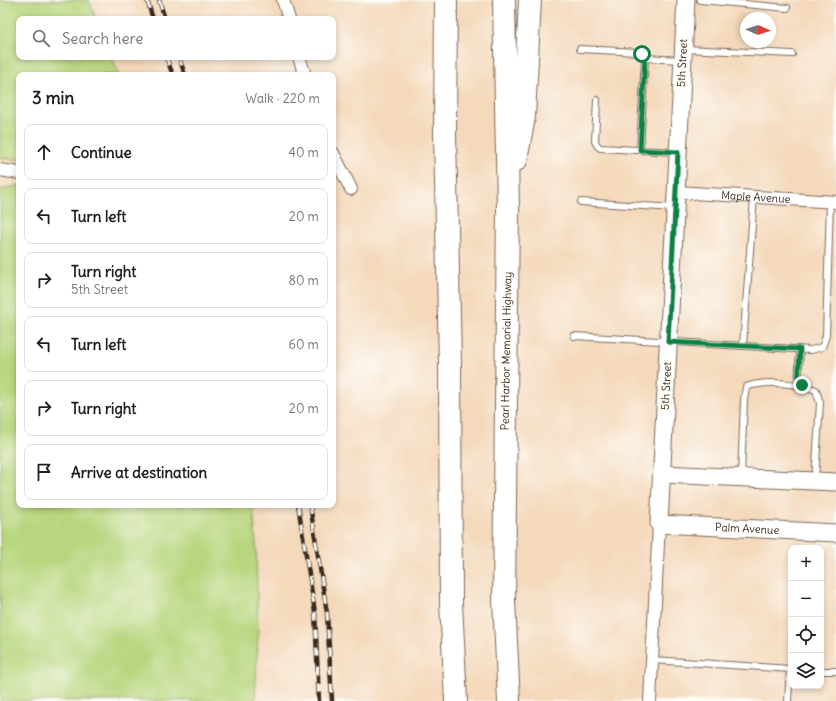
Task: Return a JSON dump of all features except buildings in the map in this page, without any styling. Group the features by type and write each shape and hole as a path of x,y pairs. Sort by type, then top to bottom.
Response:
{"highway":[{"path":"433,0 445,135"},
{"path":"446,0 445,135 450,355 451,603 456,701"},
{"name":"Pearl Harbor Memorial Highway","path":"504,0 508,208 504,601 509,701"},
{"path":"508,208 524,117 530,0"}],"street":[{"path":"283,0 288,16"},
{"name":"5th Street","path":"650,701 686,0"},
{"path":"300,60 303,72"},
{"path":"336,159 350,189"},
{"path":"0,170 16,173"},
{"name":"Maple Avenue","path":"675,200 754,197 833,202"},
{"path":"662,474 836,482"},
{"name":"Palm Avenue","path":"659,524 836,533"}],"lane":[{"path":"700,0 787,8"},
{"path":"580,49 638,52 645,58 640,150"},
{"path":"645,58 683,55 792,54"},
{"path":"597,100 595,141 600,148 678,152"},
{"path":"743,346 754,197"},
{"path":"580,202 675,200"},
{"path":"574,336 811,350 822,347 826,336 833,202"},
{"path":"798,385 800,349"},
{"path":"741,477 744,400 746,387 757,383 798,385 816,390 820,403 815,481"},
{"path":"652,660 788,669"},
{"path":"824,671 836,671"},
{"path":"788,701 789,689"}],"green space":[{"path":"0,0 89,0 95,16 16,16 16,60 113,60 118,72 16,72 16,160 0,158"},
{"path":"16,186 16,508 253,508 256,544 258,636 255,701 0,701 0,190"}],"railway":[{"path":"147,0 152,16"},
{"path":"159,0 164,16"},
{"path":"167,60 172,72"},
{"path":"180,60 184,72"},
{"path":"298,508 315,612 319,701"},
{"path":"310,508 327,613 332,701"}],"route":[{"path":"642,54 645,58 640,150 678,152 668,342 800,349 798,385 802,385"}]}
